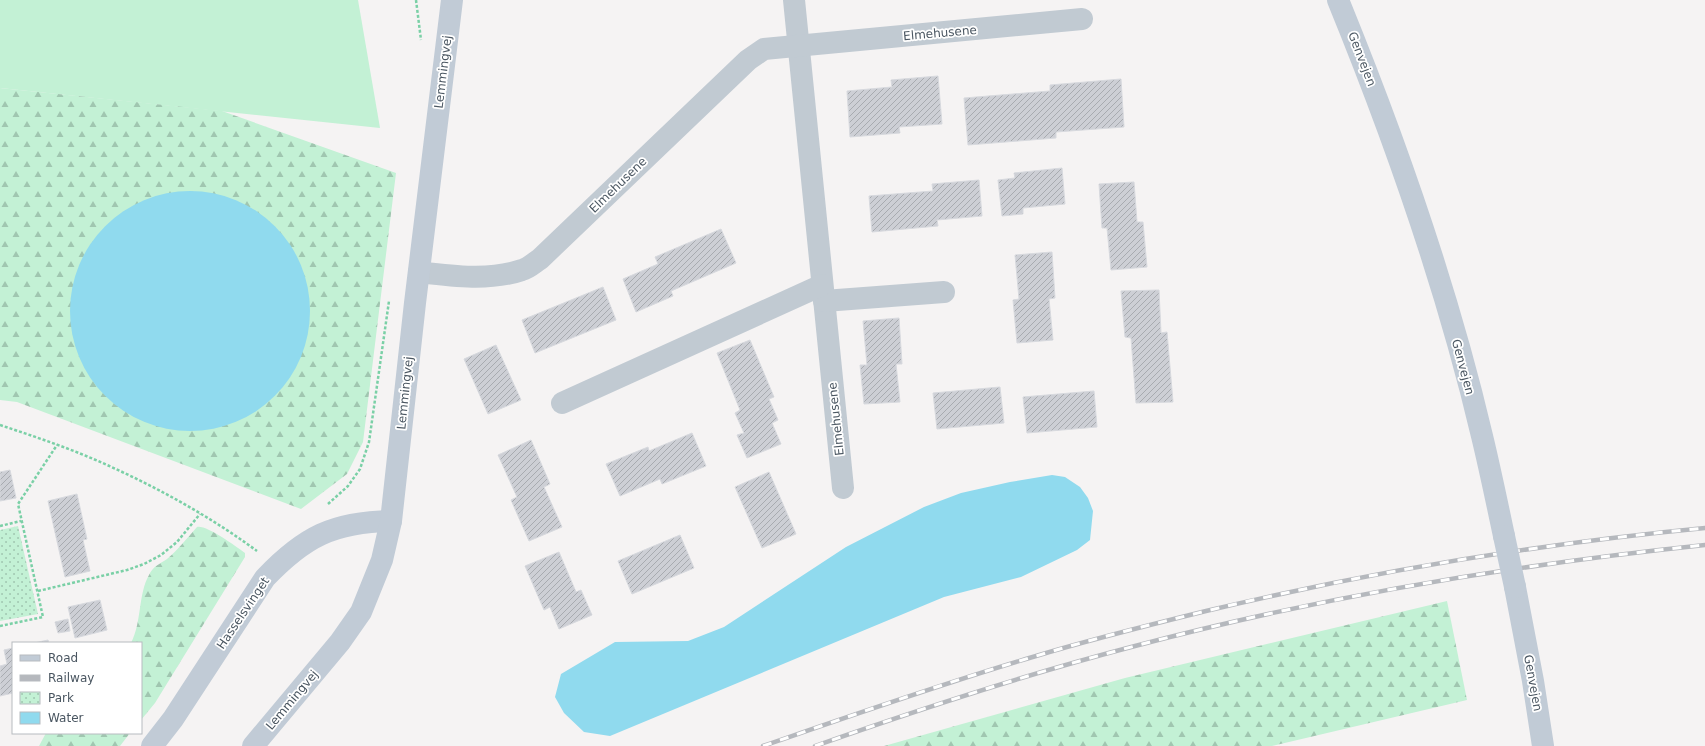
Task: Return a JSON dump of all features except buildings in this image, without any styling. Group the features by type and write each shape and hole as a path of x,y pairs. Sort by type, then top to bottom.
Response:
{"street":[{"name":"Lemmingvej","path":"254,746 340,642 361,612 382,560 391,521 452,0"},
{"name":"Elmehusene","path":"794,0 843,488"},
{"name":"Genvejen","path":"1338,0 1398,155 1428,245 1458,344 1482,435 1515,587 1533,681 1543,746"},
{"name":"Elmehusene","path":"419,272 456,277 495,275 523,270 540,259 748,60 764,50 1082,19"},
{"path":"562,402 823,293 944,292"},
{"name":"Hasselsvinget","path":"152,746 173,719 265,578 277,566 300,546 318,535 345,525 370,521 391,521"}],"path":[{"path":"416,0 420,24 421,47"},
{"path":"325,507 348,486 360,469 369,442 389,300"},
{"path":"0,425 97,460 136,479 239,537 277,566"},
{"path":"0,626 43,617 18,504 57,445"},
{"path":"38,591 127,570 144,564 160,556 177,542 200,514"},
{"path":"0,526 21,521"}],"green space":[{"path":"0,0 358,0 380,128 0,88"},
{"path":"0,88 222,111 396,173 363,442 347,474 301,509 17,402 0,400"},
{"path":"18,526 38,614 0,621 0,530"},
{"path":"197,527 202,527 221,537 245,553 245,557 155,703 142,719 142,642 131,642 137,626 143,591 151,572 179,548"},
{"path":"1447,601 1467,700 1272,746 884,746 1125,678"},
{"path":"45,734 129,734 120,746 39,746"}],"water":[{"path":"190,191 213,194 236,201 256,212 275,226 289,245 300,265 307,288 310,311 307,334 300,357 289,377 275,396 256,410 236,421 213,428 190,431 167,428 144,421 124,410 105,396 91,377 80,357 73,334 70,311 73,288 80,265 91,245 105,226 124,212 144,201 167,194"},
{"path":"1052,475 1065,477 1080,487 1088,498 1093,511 1090,540 1077,550 1021,577 944,597 610,736 584,732 564,713 555,697 561,674 615,642 688,641 724,627 846,547 924,507 961,493 1010,482"}],"railway":[{"path":"763,746 1002,666 1099,638 1206,611 1330,584 1454,561 1579,542 1705,528"},
{"path":"815,746 934,705 1014,680 1205,628 1346,598 1489,573 1561,562 1705,545"}]}
